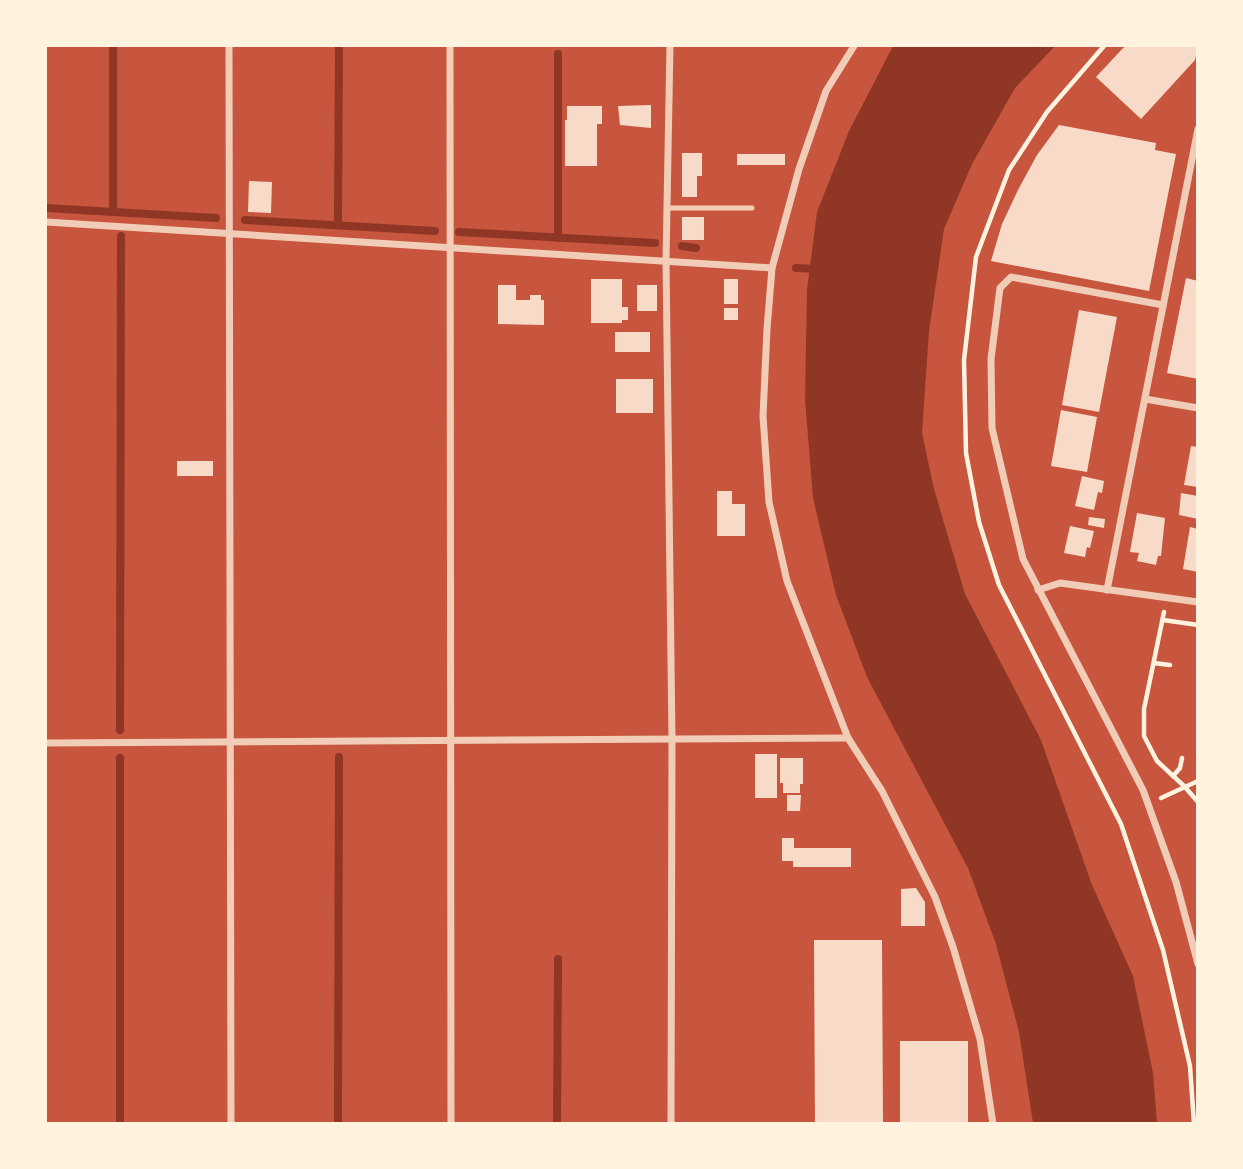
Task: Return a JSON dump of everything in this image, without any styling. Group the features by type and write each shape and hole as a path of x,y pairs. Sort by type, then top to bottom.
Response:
{"street":[{"path":"229,46 231,1124"},
{"path":"450,46 451,1124"},
{"path":"670,46 666,261 672,739 671,1124"},
{"path":"854,46 827,91 799,169 772,268 763,416 769,502 787,581 848,738 882,791 935,897 980,1039 993,1124"},
{"path":"1107,590 1163,305 1195,162 1198,129"},
{"path":"46,222 772,268"},
{"path":"1163,305 1012,277 1000,288 991,359 992,428 1023,559 1143,790 1176,882 1198,964"},
{"path":"1145,398 1198,408"},
{"path":"1038,590 1060,583 1198,602"},
{"path":"46,743 848,738"}],"lane":[{"path":"667,208 752,208"}],"path":[{"path":"1167,598 1144,709 1144,736 1157,761 1198,802"},
{"path":"1163,620 1198,625"},
{"path":"1154,663 1170,665"},
{"path":"1173,776 1180,768 1182,758"},
{"path":"1148,804 1198,781"}],"shaded area":[{"path":"893,46 1055,46 1015,88 972,164 944,229 929,331 922,433 934,489 965,594 1041,740 1092,885 1133,976 1153,1073 1157,1123 1033,1123 1019,1032 996,944 968,868 867,677 836,595 813,498 805,399 807,290 817,212 849,131"}],"building":[{"path":"1125,46 1198,46 1195,60 1141,119 1096,77"},
{"path":"651,105 651,128 620,125 618,106"},
{"path":"567,106 602,106 602,124 597,124 597,166 565,166"},
{"path":"1059,125 1156,143 1155,150 1176,154 1149,291 991,261 1002,224 1019,188 1037,155"},
{"path":"682,153 702,153 702,176 697,176 697,197 682,197"},
{"path":"737,154 785,154 785,165 737,165"},
{"path":"249,181 272,182 271,213 248,212"},
{"path":"682,217 704,217 704,240 682,240"},
{"path":"1186,278 1198,281 1198,379 1167,373"},
{"path":"591,279 622,279 622,307 628,307 628,320 622,320 622,323 591,323"},
{"path":"724,279 738,279 738,304 724,304"},
{"path":"498,285 516,285 516,300 530,300 530,295 541,295 541,300 544,300 544,325 498,324"},
{"path":"637,285 657,285 657,311 637,311"},
{"path":"724,308 738,308 738,320 724,320"},
{"path":"1079,310 1117,317 1099,412 1062,405"},
{"path":"615,332 650,332 650,352 615,352"},
{"path":"616,379 653,379 653,413 616,413"},
{"path":"1061,410 1097,417 1087,472 1051,466"},
{"path":"1191,446 1198,447 1198,487 1184,485"},
{"path":"177,461 213,461 213,476 177,476"},
{"path":"1082,476 1104,481 1094,510 1075,506"},
{"path":"717,491 732,491 732,504 745,504 745,536 717,536"},
{"path":"1181,493 1198,496 1198,519 1179,515"},
{"path":"1137,513 1165,518 1161,556 1158,556 1156,565 1137,561 1139,553 1130,552"},
{"path":"1089,517 1105,519 1104,528 1088,525"},
{"path":"1070,526 1094,531 1085,557 1064,553"},
{"path":"1190,527 1198,529 1198,572 1183,569"},
{"path":"755,754 777,754 777,798 755,798"},
{"path":"780,758 803,758 803,784 800,784 800,793 783,793 783,783 780,783"},
{"path":"787,795 801,795 800,811 787,811"},
{"path":"782,838 794,838 794,848 851,848 851,867 793,867 793,861 782,861"},
{"path":"916,888 925,902 925,926 901,926 901,889"},
{"path":"814,940 882,940 883,1124 815,1124"},
{"path":"900,1041 968,1041 968,1124 900,1124"}],"waterway":[{"path":"113,46 113,212"},
{"path":"338,225 339,46"},
{"path":"558,54 558,238"},
{"path":"46,208 216,218"},
{"path":"245,220 435,231"},
{"path":"459,232 655,243"},
{"path":"120,730 121,236"},
{"path":"682,246 696,248"},
{"path":"796,268 817,269"},
{"path":"338,1124 339,757"},
{"path":"120,758 120,1124"},
{"path":"557,1124 558,959"}]}
